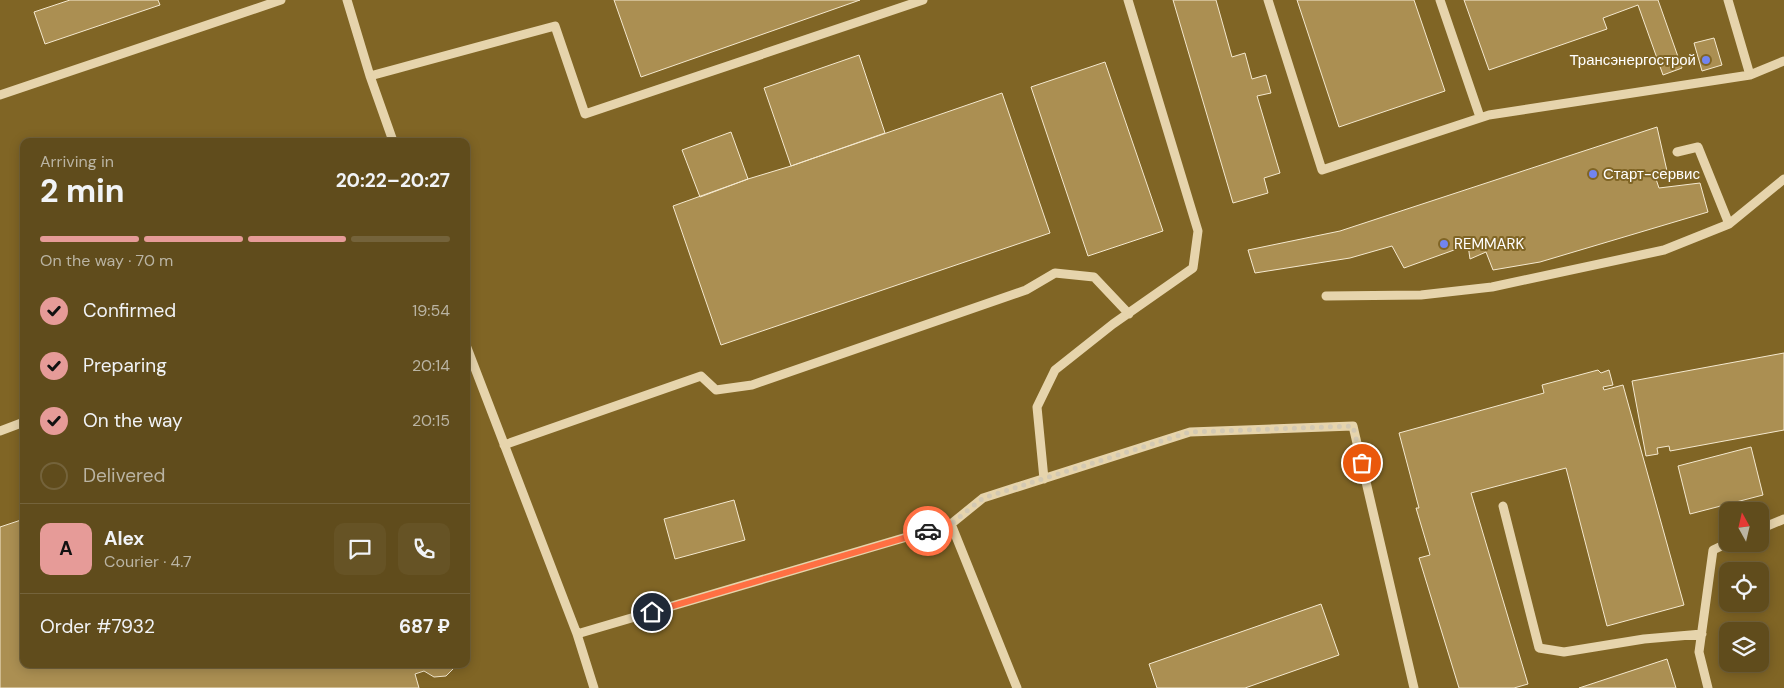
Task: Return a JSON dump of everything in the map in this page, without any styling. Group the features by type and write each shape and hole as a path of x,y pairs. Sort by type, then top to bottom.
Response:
{"lane":[{"path":"0,95 281,0"},
{"path":"347,0 391,138"},
{"path":"370,76 555,26 585,114 923,0"},
{"path":"1044,479 1037,407 1055,370 1193,268 1198,231 1128,0"},
{"path":"1268,0 1322,170 1489,114 1750,75 1784,61"},
{"path":"1440,0 1480,117"},
{"path":"1728,0 1750,75"},
{"path":"1676,152 1698,147 1729,224"},
{"path":"1326,296 1421,295 1492,287 1664,250 1729,224 1784,179"},
{"path":"504,445 701,376 716,390 752,385 1026,290 1055,273 1094,277 1129,314"},
{"path":"470,356 577,634 594,688"},
{"path":"0,431 20,424"},
{"path":"577,634 951,524 983,498 1190,432 1353,426 1414,688"},
{"path":"1503,506 1539,648 1564,652 1644,639 1702,634"},
{"path":"1769,526 1784,519"},
{"path":"951,524 1017,688"},
{"path":"1708,688 1699,652 1713,550 1719,547"}],"building":[{"path":"70,0 158,0 160,5 45,44 34,12"},
{"path":"614,0 860,0 641,77"},
{"path":"1173,0 1216,0 1232,57 1245,53 1252,79 1266,75 1271,93 1257,96 1280,173 1264,178 1268,193 1233,203"},
{"path":"1297,0 1414,0 1445,91 1339,127"},
{"path":"1464,0 1658,0 1682,68 1663,75 1638,5 1603,18 1607,29 1489,70"},
{"path":"1714,38 1722,65 1702,71 1694,43"},
{"path":"859,55 885,133 791,166 764,88"},
{"path":"1105,62 1163,231 1088,256 1031,87"},
{"path":"1002,93 1050,233 721,345 673,206"},
{"path":"1657,127 1667,171 1655,176 1659,188 1700,183 1708,212 1540,262 1493,270 1486,252 1470,259 1468,245 1404,268 1392,246 1350,258 1255,273 1248,250 1340,231"},
{"path":"731,132 748,179 700,197 682,150"},
{"path":"1784,353 1784,430 1670,451 1669,446 1657,448 1658,454 1646,456 1632,381"},
{"path":"1598,370 1601,373 1609,370 1613,385 1603,387 1604,390 1623,385 1684,605 1607,626 1566,468 1471,493 1528,684 1514,688 1459,688 1419,558 1430,555 1416,508 1419,508 1399,433 1544,393 1542,385"},
{"path":"1751,447 1763,495 1736,502 1719,502 1719,506 1690,514 1678,466"},
{"path":"734,500 745,540 675,559 664,519"},
{"path":"20,520 20,668 454,668 446,676 434,677 424,671 415,674 419,688 0,688 0,527"},
{"path":"1321,604 1339,655 1245,688 1157,688 1149,664"},
{"path":"1667,659 1676,688 1579,688"}],"way so far":[{"path":"928,531 951,524 983,498 1190,432 1353,426 1362,463"}],"place":[{"name":"Трансэнергострой","path":"1706,60"},
{"name":"Старт-сервис","path":"1593,174"},
{"name":"REMMARK","path":"1444,244"}],"route":[{"path":"652,612 928,531"}]}
